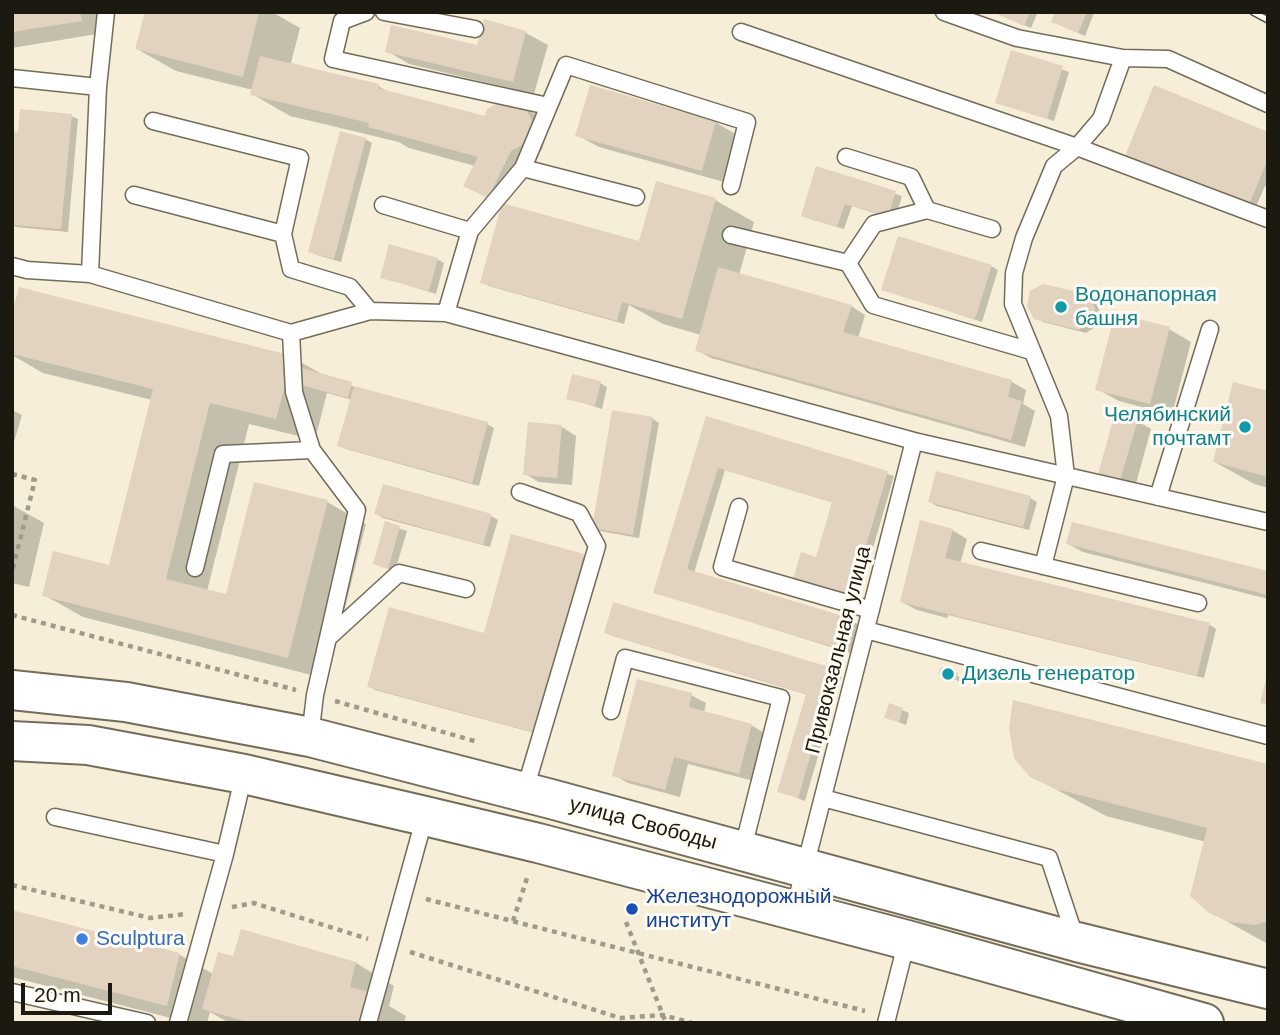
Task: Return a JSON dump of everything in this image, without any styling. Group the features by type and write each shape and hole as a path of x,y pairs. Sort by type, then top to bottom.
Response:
{"main road":[{"name":"улица Свободы","path":"12,690 126,702 310,737 1077,942 1268,989"},
{"path":"12,741 88,746 244,774 425,816 908,940 1175,1018 1204,1023"}],"lane":[{"path":"90,274 98,87 106,12"},
{"path":"366,12 342,21 333,59 548,106"},
{"path":"384,12 475,29"},
{"path":"944,12 1017,38 1123,58 1168,59 1268,104"},
{"path":"741,32 1077,147 1268,219"},
{"path":"1043,566 1066,476 1059,416 1013,304 1014,273 1024,238 1054,166 1077,147 1101,119 1123,58"},
{"path":"446,313 470,231 523,168 566,65 747,122 731,186"},
{"path":"12,78 98,87"},
{"path":"153,121 300,158 283,234 291,269 350,287 370,311"},
{"path":"846,156 911,177 927,210"},
{"path":"523,168 636,197"},
{"path":"134,195 283,234"},
{"path":"383,205 470,231"},
{"path":"848,263 874,224 927,210 992,229"},
{"path":"731,235 848,263 873,305 1031,351"},
{"path":"12,266 27,270 90,274 291,333 370,311 446,313 914,441 1268,522"},
{"path":"1158,497 1210,329"},
{"path":"291,333 294,392 312,450 357,510 315,695 310,737"},
{"name":"Привокзальная улица","path":"794,911 914,441"},
{"path":"194,568 223,454 312,450"},
{"path":"520,492 579,513 597,546 524,793"},
{"path":"740,508 722,567 871,610"},
{"path":"981,551 1198,603"},
{"path":"328,638 399,572 466,589"},
{"path":"866,630 1268,736"},
{"path":"611,711 625,658 781,698 742,852"},
{"path":"178,1023 225,854 244,774"},
{"path":"822,798 1049,859 1077,942"},
{"path":"368,1023 425,816"},
{"path":"55,817 225,854"},
{"path":"887,1020 908,940"},
{"path":"12,992 147,1023"}],"path":[{"path":"12,474 35,480 12,572"},
{"path":"12,885 150,918 209,912 254,903 620,1018 663,1015 692,1023"},
{"path":"403,893 637,951 887,1020"},
{"path":"626,922 666,1023"}],"building":[{"path":"12,12 80,12 82,21 12,32"},
{"path":"145,12 259,12 243,77 135,49"},
{"path":"993,12 1030,12 1024,26"},
{"path":"1055,12 1087,12 1078,33 1051,22"},
{"path":"484,19 526,31 513,82 385,52 391,25 477,45"},
{"path":"1011,50 1063,66 1047,119 995,103"},
{"path":"260,56 379,84 378,88 485,116 487,109 505,99 524,105 533,122 528,142 511,151 488,198 463,186 478,157 368,127 369,123 250,95"},
{"path":"590,85 716,121 702,171 575,136"},
{"path":"1154,85 1268,132 1268,159 1248,207 1125,156"},
{"path":"20,109 72,114 61,229 12,225 12,131 18,132"},
{"path":"340,131 366,138 334,259 308,252"},
{"path":"816,166 896,191 888,217 845,204 837,227 801,216"},
{"path":"656,181 716,198 682,319 622,302 617,321 480,283 502,203 639,241"},
{"path":"898,236 992,265 975,319 881,290"},
{"path":"389,244 438,258 429,291 380,278"},
{"path":"718,267 852,305 843,332 1012,380 1008,397 1022,401 1011,440 695,351"},
{"name":"Водонапорная башня","path":"1043,284 1087,294 1095,308 1092,321 1079,330 1034,319 1027,306 1030,291"},
{"path":"19,287 293,356 276,419 210,403 166,579 226,594 254,482 328,500 288,658 42,596 53,551 109,565 153,389 12,354 12,312"},
{"path":"1115,313 1170,327 1150,404 1095,390"},
{"path":"302,368 352,382 348,398 298,384"},
{"path":"572,374 601,381 595,406 566,399"},
{"name":"Челябинский почтамт","path":"1233,382 1268,391 1268,477 1213,462"},
{"path":"354,386 488,422 472,483 337,446"},
{"path":"612,410 653,417 633,535 592,528"},
{"path":"1115,413 1138,419 1119,484 1097,478"},
{"path":"706,416 888,471 850,600 792,583 801,552 816,557 832,502 718,468 687,569 853,619 844,650 653,593"},
{"path":"528,422 562,425 557,478 523,475"},
{"path":"936,471 1031,496 1023,527 928,502"},
{"path":"383,484 492,514 483,545 374,514"},
{"path":"920,520 953,529 945,558 1210,623 1197,676 900,602"},
{"path":"385,521 400,526 388,569 373,564"},
{"path":"1072,522 1268,571 1268,595 1066,544"},
{"path":"511,534 584,554 536,733 367,687 389,607 484,633"},
{"path":"613,602 836,669 798,798 777,792 806,694 604,633"},
{"name":"Дизель генератор","path":"941,667 958,673 956,680 938,674"},
{"path":"1268,675 1268,705 1260,703"},
{"path":"637,679 692,693 689,707 752,724 739,774 674,757 665,790 612,776"},
{"path":"1013,700 1268,764 1268,921 1255,925 1229,922 1209,913 1190,896 1207,828 1056,789 1030,777 1014,758 1009,728"},
{"path":"889,703 903,708 899,722 884,718"},
{"path":"12,910 180,953 167,1006 12,966"},
{"path":"241,929 356,962 350,987 368,992 359,1023 251,1023 202,1009 218,952 233,956"}],"railway":[{"path":"1253,12 1268,20"}],"place":[{"name":"Водонапорная башня","path":"1061,307"},
{"name":"Челябинский почтамт","path":"1245,427"},
{"name":"Дизель генератор","path":"948,674"},
{"name":"Железнодорожный институт","path":"632,909"},
{"name":"Sculptura","path":"82,939"}]}
